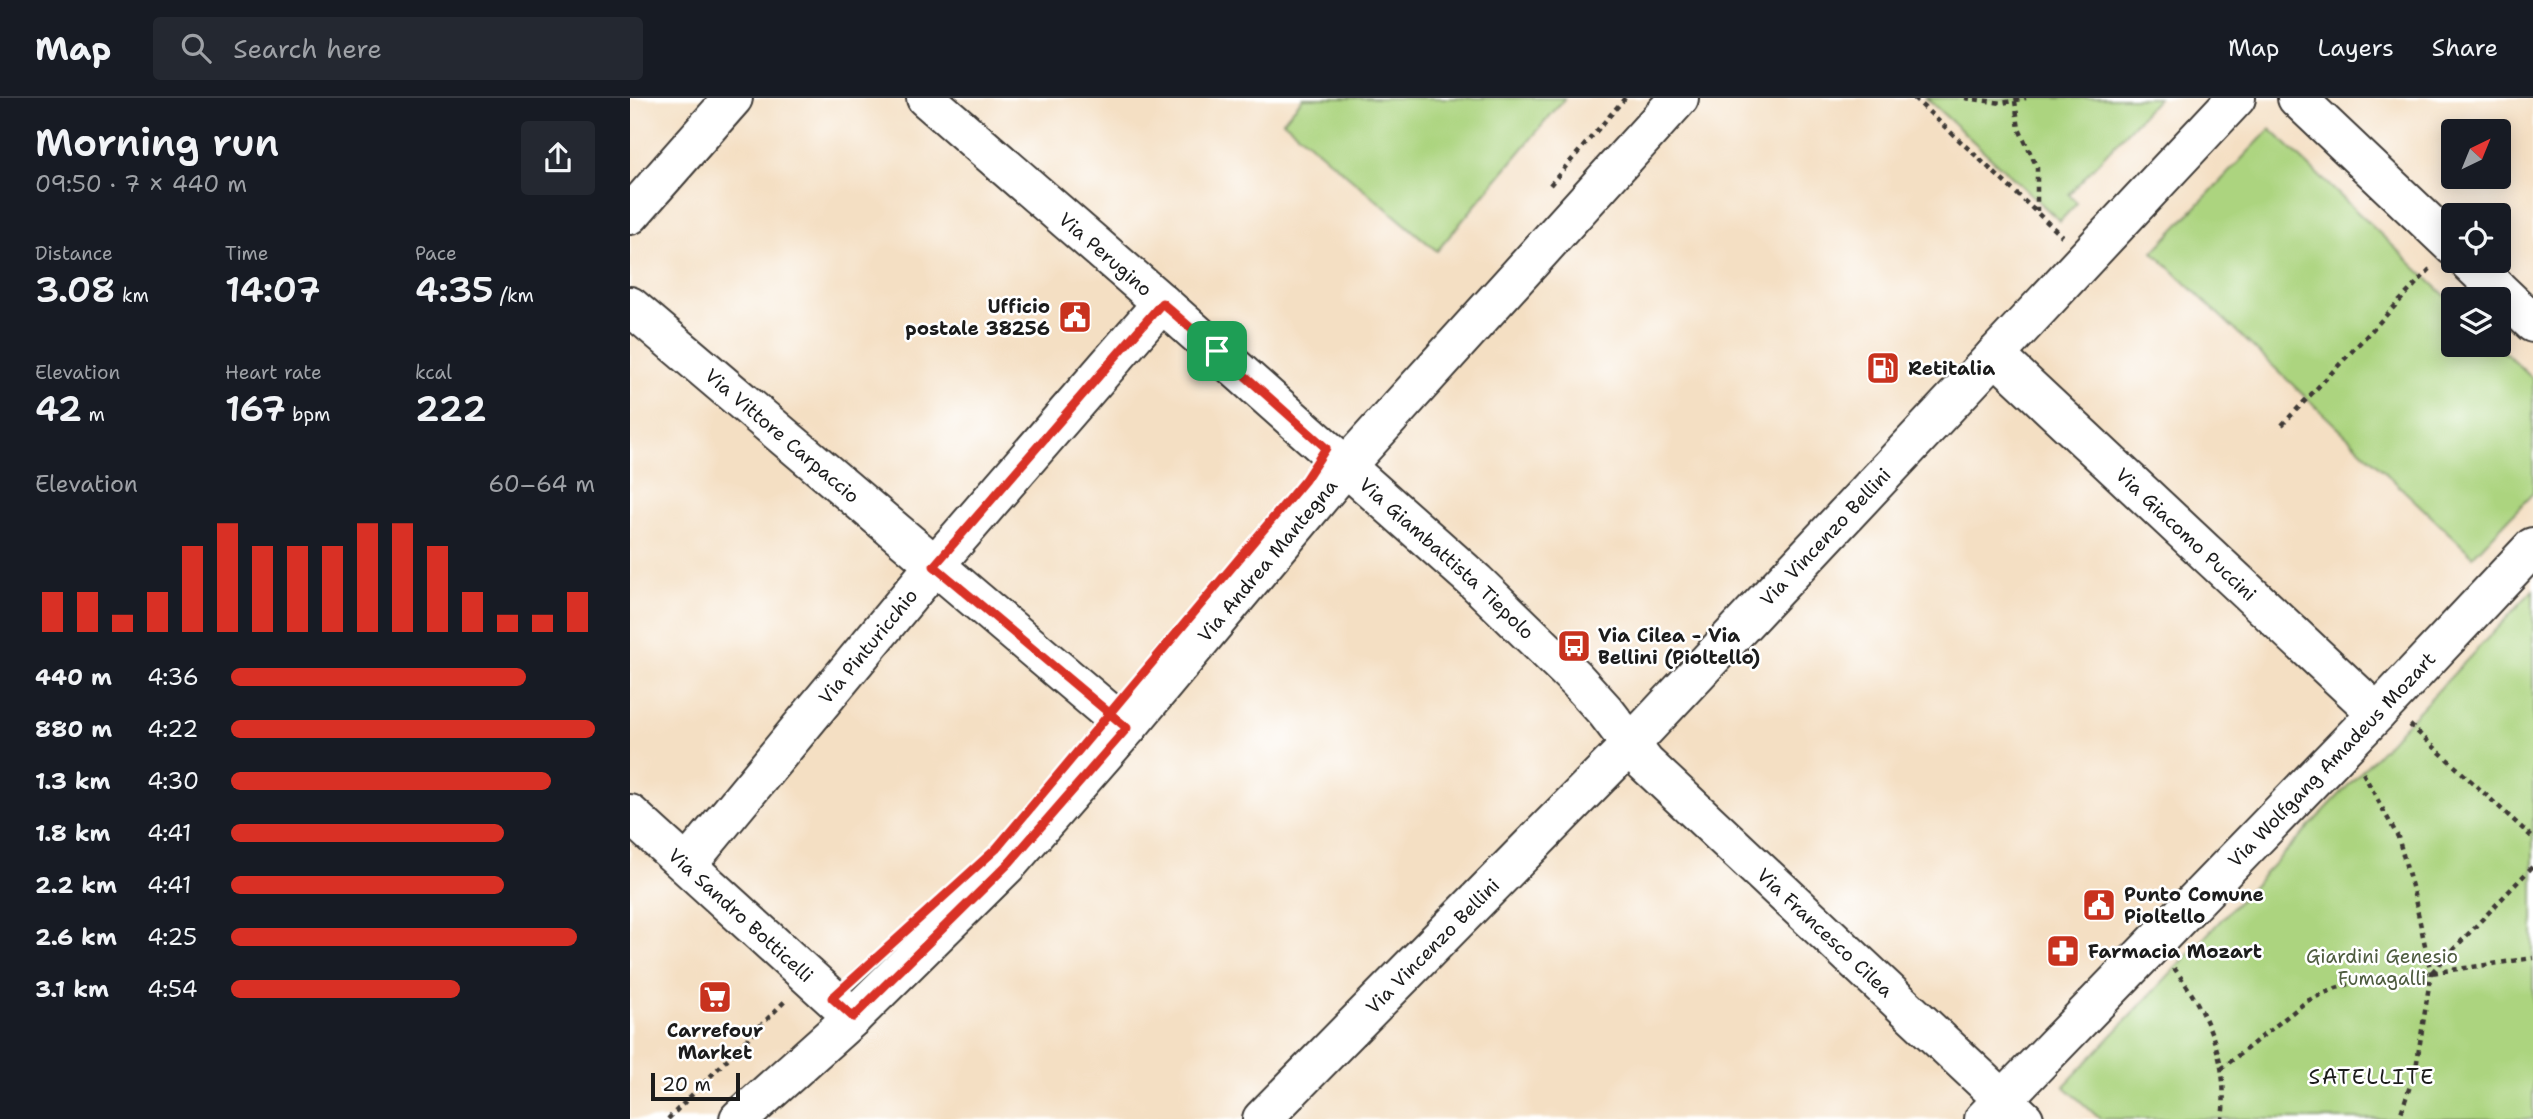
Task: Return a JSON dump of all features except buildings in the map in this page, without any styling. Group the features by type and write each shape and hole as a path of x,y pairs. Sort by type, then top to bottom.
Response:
{"street":[{"path":"630,215 733,98"},
{"name":"Via Perugino","path":"926,98 1346,466"},
{"name":"Via Andrea Mantegna","path":"739,1119 842,1008 1010,862 1127,728 1346,466 1679,98"},
{"name":"Via Vincenzo Bellini","path":"1262,1119 1630,745 2236,98"},
{"path":"2297,98 2441,236"},
{"path":"2481,273 2533,323"},
{"name":"Via Pinturicchio","path":"687,865 934,566 1162,303"},
{"name":"Via Vittore Carpaccio","path":"630,306 1127,728"},
{"name":"Via Giacomo Puccini","path":"1996,355 2381,708"},
{"name":"Via Giambattista Tiepolo","path":"1346,466 1484,589 1552,654 1592,696 1630,745"},
{"name":"Via Wolfgang Amadeus Mozart","path":"2004,1112 2152,945 2533,547"},
{"name":"Via Francesco Cilea","path":"1630,745 1655,773 2004,1112"},
{"name":"Via Sandro Botticelli","path":"630,814 842,1008"}],"path":[{"path":"1914,98 2086,258"},
{"path":"1965,98 2002,103 2026,98"},
{"path":"2015,101 2019,129 2037,167 2037,212"},
{"path":"2282,425 2441,259"},
{"path":"2381,708 2533,838"},
{"path":"2345,746 2398,837 2431,973 2416,1068 2399,1119"},
{"path":"2431,973 2533,866"},
{"path":"2152,945 2196,997 2212,1030 2221,1069 2222,1119"},
{"path":"2221,1069 2307,1001 2365,979 2431,973 2533,958"},
{"path":"668,1119 788,998 842,1008"}],"green space":[{"path":"1303,98 1565,98 1437,251 1283,121"},
{"path":"1926,98 2158,98 2069,194 2077,203 2060,221"},
{"path":"2270,129 2441,292 2441,357 2510,357 2533,379 2533,493 2473,556 2153,252"},
{"name":"Giardini Genesio Fumagalli","path":"2533,590 2533,1119 2100,1119 2064,1086"}],"place":[{"name":"Ufficio postale 38256","path":"1075,317"},
{"name":"Retitalia","path":"1883,368"},
{"name":"Via Cilea - Via Bellini (Pioltello)","path":"1574,646"},
{"name":"Punto Comune Pioltello","path":"2099,905"},
{"name":"Farmacia Mozart","path":"2063,951"},
{"name":"Carrefour Market","path":"715,997"}],"district":[{"name":"SATELLITE","path":"2372,1077"}],"route":[{"path":"1217,351 1162,303 934,566 1110,714 1127,728 1010,862 853,1017 832,998 996,849 1110,714 1305,480 1326,448 1217,351"}]}
